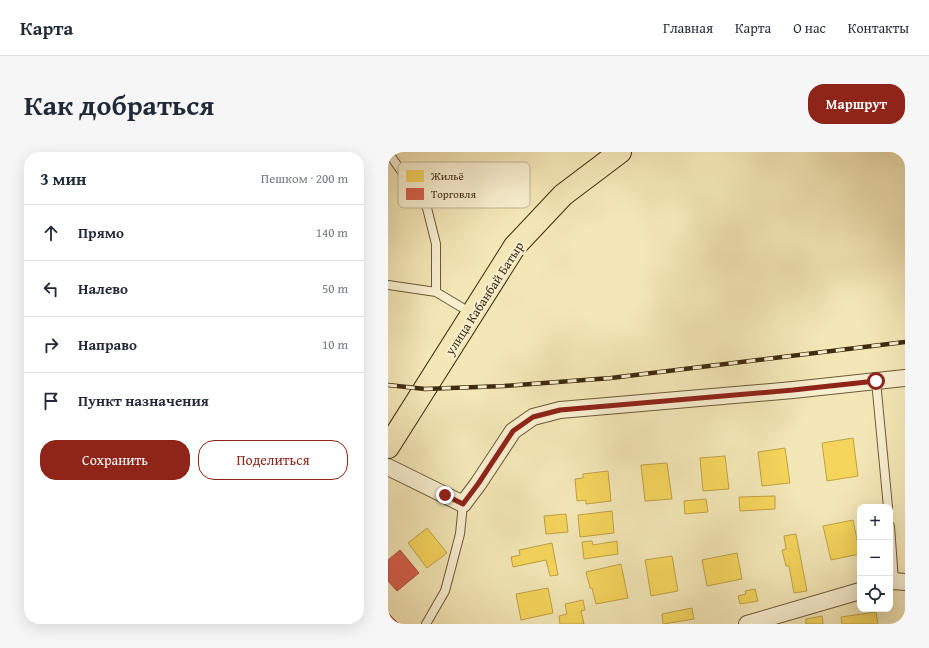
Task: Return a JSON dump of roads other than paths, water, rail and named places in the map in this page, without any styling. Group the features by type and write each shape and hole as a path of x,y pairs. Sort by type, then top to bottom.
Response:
{"main road":[{"name":"улица Кабанбай Батыр","path":"388,447 515,246 563,195 620,152"}],"street":[{"path":"388,467 463,504 513,431 533,417 560,410 793,390 905,378"},
{"path":"747,624 857,592"}],"lane":[{"path":"388,152 398,166"},
{"path":"427,208 436,244 436,292"},
{"path":"388,286 436,292 472,314"},
{"path":"876,381 888,504"},
{"path":"426,624 445,591 460,534 463,504"},
{"path":"892,540 896,582"}],"railway":[{"path":"388,385 425,389 504,386 611,378 905,342"}]}
